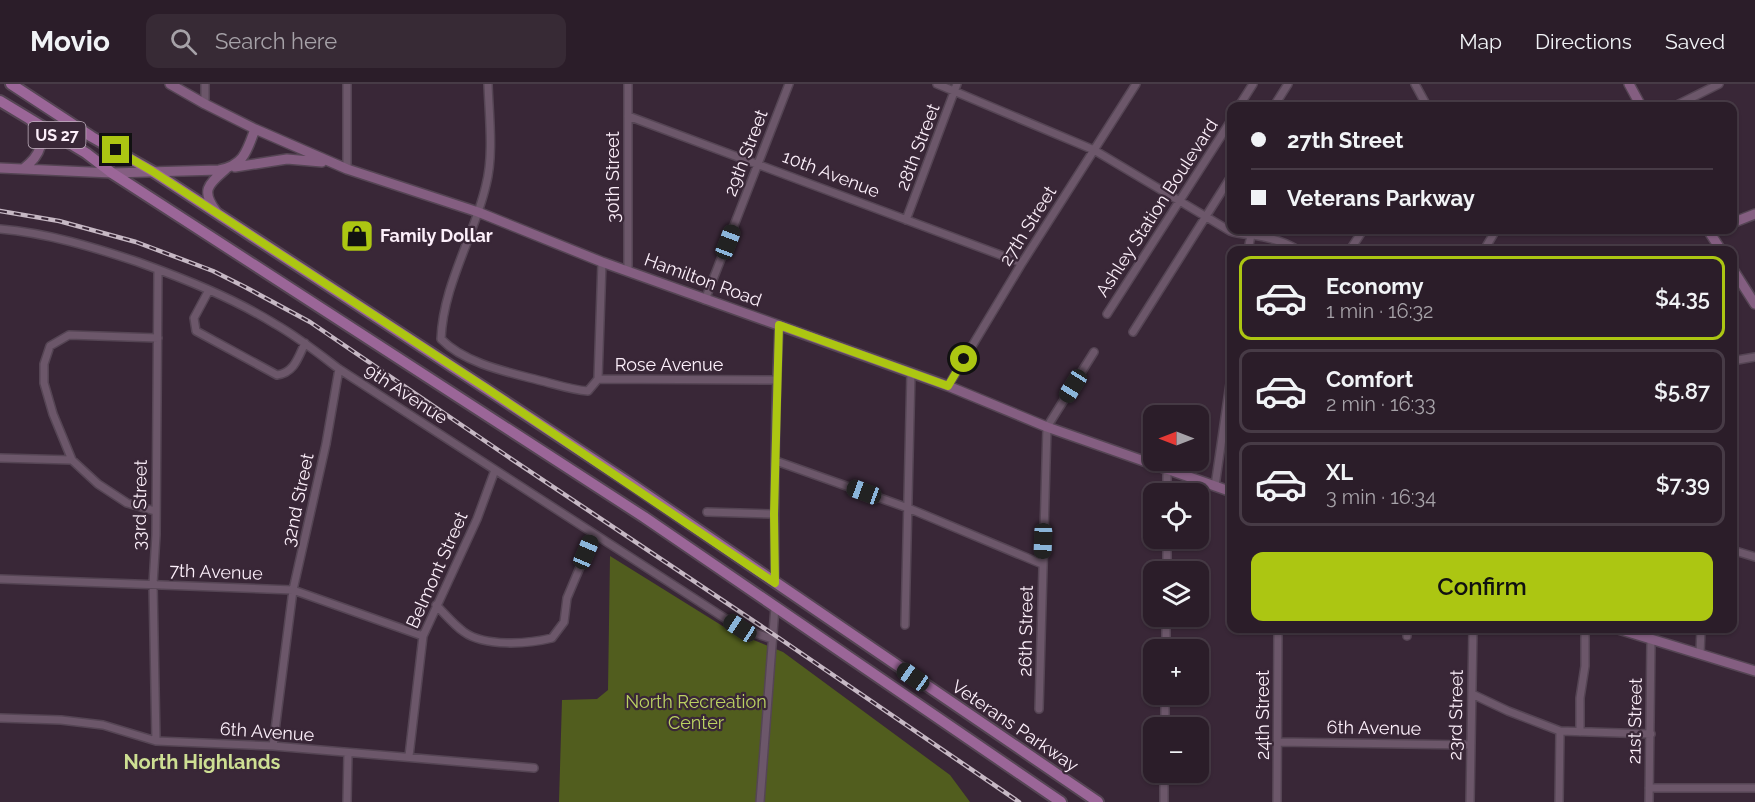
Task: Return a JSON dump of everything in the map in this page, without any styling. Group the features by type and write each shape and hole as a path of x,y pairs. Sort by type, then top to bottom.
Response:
{"main road":[{"name":"Veterans Parkway","path":"10,84 152,171 486,388 1098,802"},
{"name":"Veterans Parkway","path":"0,101 86,153 112,173 616,498 1061,802"}],"street":[{"name":"Hamilton Road","path":"170,84 255,129 347,169 478,212 602,262 911,372 1047,427 1143,461"},
{"path":"205,84 205,104"},
{"path":"347,84 347,169"},
{"path":"478,212 487,184 490,156 488,84"},
{"name":"30th Street","path":"628,84 628,271"},
{"name":"29th Street","path":"705,300 789,84"},
{"path":"937,84 956,87 1094,150 1227,229"},
{"name":"27th Street","path":"948,386 1022,263 1136,84"},
{"name":"Ashley Station Boulevard","path":"1242,102 1253,84"},
{"path":"1277,102 1288,84"},
{"path":"1415,84 1425,102"},
{"path":"1629,84 1639,102"},
{"path":"1683,102 1719,84"},
{"name":"28th Street","path":"906,220 956,87"},
{"name":"10th Avenue","path":"628,116 1022,263"},
{"path":"23,169 32,162 41,144 38,128 27,117"},
{"name":"Ashley Station Boulevard","path":"1107,314 1227,127"},
{"path":"217,213 209,202 207,194 209,185 228,168 241,161 255,129"},
{"path":"0,168 112,173 228,168 286,159 333,163"},
{"path":"1133,332 1227,183"},
{"name":"Rose Avenue","path":"478,212 457,270 442,324 441,339 450,348 499,369 570,390 588,392 598,379 777,380"},
{"path":"1737,221 1755,214"},
{"name":"9th Avenue","path":"0,229 46,236 96,248 210,290 274,323 339,369 740,628 772,639"},
{"path":"1238,234 1269,237 1289,246"},
{"path":"1249,246 1251,235"},
{"path":"598,379 602,262"},
{"name":"33rd Street","path":"156,741 153,584 156,535 158,270"},
{"path":"1737,276 1755,304"},
{"path":"210,290 195,318 196,331 277,375 290,371 305,343"},
{"path":"775,583 774,514 779,325"},
{"path":"155,511 127,503 98,484 72,460 53,414 44,383 44,364 50,346 69,335 158,338"},
{"name":"26th Street","path":"1039,709 1047,427 1094,352"},
{"path":"1737,360 1755,357"},
{"name":"32nd Street","path":"273,746 293,590 326,444 339,369"},
{"path":"905,625 911,372"},
{"path":"1215,486 1227,404"},
{"path":"0,458 72,460"},
{"path":"776,461 908,508 1042,564"},
{"name":"Belmont Street","path":"409,756 423,636 477,519 495,470"},
{"name":"Hamilton Road","path":"1170,471 1227,490"},
{"path":"707,512 774,514"},
{"path":"436,605 464,633 487,641 531,643 552,638 564,622 567,598 594,534"},
{"path":"1737,552 1755,557"},
{"name":"7th Avenue","path":"0,579 293,590 423,636"},
{"path":"760,802 775,607"},
{"name":"24th Street","path":"1277,802 1278,633"},
{"name":"23rd Street","path":"1470,802 1473,633"},
{"path":"1580,732 1585,633"},
{"path":"1630,633 1755,671"},
{"path":"1700,654 1701,633"},
{"name":"21st Street","path":"1649,802 1651,640"},
{"path":"1472,694 1560,731 1651,734"},
{"name":"6th Avenue","path":"0,718 61,720 103,725 156,741 273,746 534,768"},
{"path":"1559,802 1560,731"},
{"name":"6th Avenue","path":"1278,742 1470,745"},
{"path":"347,802 348,753"},
{"path":"1164,783 1164,802"},
{"path":"1649,788 1755,788"}],"green space":[{"name":"North Recreation Center","path":"610,556 729,630 783,652 950,775 970,802 559,802 562,700 597,699 608,690"}],"railway":[{"path":"0,211 59,221 136,242 213,271 310,322 1019,802"}],"place":[{"name":"Family Dollar","path":"357,236"}],"district":[{"name":"North Highlands","path":"202,762"}],"route":[{"path":"116,150 418,344 634,486 775,583 774,514 779,325 948,386 964,359"}]}
